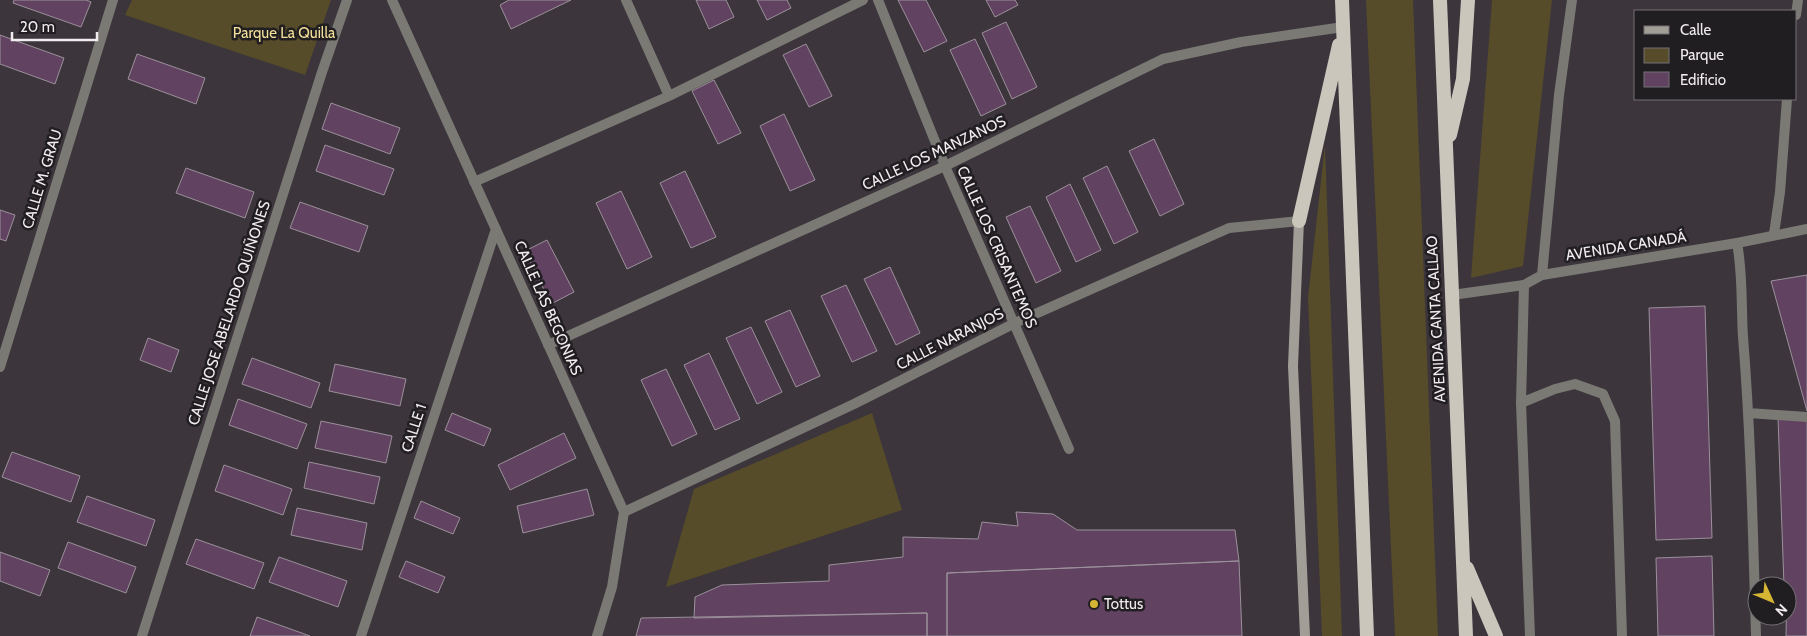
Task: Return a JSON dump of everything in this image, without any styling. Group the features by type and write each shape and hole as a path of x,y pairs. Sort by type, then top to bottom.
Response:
{"highway":[{"path":"1342,0 1367,636"},
{"name":"AVENIDA CANTA CALLAO","path":"1440,0 1466,636"},
{"path":"1445,155 1463,79 1468,0"},
{"path":"1298,221 1343,27"},
{"path":"1464,560 1496,636"}],"main road":[{"path":"1298,221 1293,366 1305,636"}],"street":[{"name":"CALLE M. GRAU","path":"0,367 112,0"},
{"name":"CALLE JOSE ABELARDO QUIÑONES","path":"142,636 322,72 347,0"},
{"name":"CALLE LAS BEGONIAS","path":"392,0 624,512"},
{"path":"626,0 669,96"},
{"path":"474,182 669,96 863,0"},
{"name":"CALLE LOS CRISANTEMOS","path":"878,0 946,166 1069,449"},
{"path":"1542,274 1559,95 1572,0"},
{"name":"CALLE LOS MANZANOS","path":"548,345 946,166 1163,58 1241,42 1343,27"},
{"path":"1774,234 1780,192 1786,100"},
{"name":"CALLE NARANJOS","path":"624,512 854,404 1015,323 1229,228 1298,221"},
{"name":"CALLE 1","path":"361,636 496,228"},
{"name":"AVENIDA CANADÁ","path":"1452,295 1524,285 1542,274 1737,243 1774,234 1807,229"},
{"path":"1737,243 1742,266 1740,295 1749,413 1756,636"},
{"path":"1524,285 1521,403 1530,636"},
{"path":"1521,403 1554,389 1575,384 1603,394 1615,421 1622,636"},
{"path":"1749,413 1807,417"},
{"path":"597,636 612,587 624,512"}],"green space":[{"name":"Parque La Quilla","path":"132,0 331,0 305,75 125,15"},
{"path":"1366,0 1413,0 1438,636 1395,636"},
{"path":"1492,0 1552,0 1523,266 1471,278"},
{"path":"1325,145 1342,636 1322,636 1308,298"},
{"path":"872,413 902,510 666,587 694,489"}],"building":[{"path":"14,0 86,0 91,2 81,27 13,3"},
{"path":"509,0 571,0 511,29 500,5"},
{"path":"696,0 726,0 734,17 709,29"},
{"path":"757,0 787,0 791,8 767,20"},
{"path":"898,0 926,0 947,41 924,52"},
{"path":"986,0 1015,0 1018,5 995,17"},
{"path":"1006,22 1037,87 1012,99 982,33"},
{"path":"0,35 64,58 55,84 0,64"},
{"path":"975,39 1006,104 981,116 950,50"},
{"path":"806,44 832,96 809,107 783,55"},
{"path":"137,54 205,78 196,104 128,79"},
{"path":"714,80 741,133 718,144 692,91"},
{"path":"331,103 400,128 390,154 322,129"},
{"path":"784,114 815,180 790,191 760,126"},
{"path":"1154,139 1184,204 1160,216 1129,151"},
{"path":"325,145 394,169 384,195 316,171"},
{"path":"1107,166 1138,232 1114,244 1083,178"},
{"path":"186,168 254,192 245,218 176,193"},
{"path":"685,171 716,237 691,248 660,183"},
{"path":"1070,184 1101,250 1076,262 1046,197"},
{"path":"621,191 652,257 627,269 596,203"},
{"path":"300,202 368,226 359,252 290,228"},
{"path":"1030,206 1061,271 1036,283 1006,217"},
{"path":"0,210 15,215 6,241 0,239"},
{"path":"547,240 574,292 551,304 525,251"},
{"path":"890,267 920,333 896,345 864,279"},
{"path":"1807,275 1807,411 1771,281"},
{"path":"846,285 877,351 852,362 821,296"},
{"path":"1705,306 1712,538 1656,540 1649,308"},
{"path":"790,310 820,376 796,387 765,321"},
{"path":"751,327 782,392 757,404 726,338"},
{"path":"148,338 179,350 171,372 140,360"},
{"path":"709,353 740,419 715,430 684,365"},
{"path":"252,358 320,383 311,408 242,384"},
{"path":"335,364 406,379 400,406 329,391"},
{"path":"666,369 697,434 672,446 641,380"},
{"path":"238,399 307,424 297,449 229,425"},
{"path":"452,413 491,429 484,446 445,430"},
{"path":"1807,417 1807,636 1786,636 1786,626 1797,626 1797,576 1784,576 1778,418"},
{"path":"321,421 392,436 386,463 315,448"},
{"path":"564,433 576,458 510,490 498,465"},
{"path":"12,452 80,476 71,502 2,477"},
{"path":"309,462 380,477 374,504 304,488"},
{"path":"224,465 292,489 283,515 215,491"},
{"path":"587,489 594,515 523,533 517,506"},
{"path":"87,496 155,520 146,546 77,522"},
{"path":"421,501 460,518 453,534 414,518"},
{"path":"297,508 367,523 362,550 291,535"},
{"path":"1016,512 1053,514 1077,530 1235,530 1239,561 947,573 947,636 927,636 927,613 694,618 695,597 722,585 829,581 829,565 903,557 903,537 978,539 982,522 1018,526"},
{"path":"196,539 264,563 254,589 186,564"},
{"path":"68,542 136,567 126,593 58,568"},
{"path":"0,552 50,570 40,596 0,581"},
{"path":"1712,556 1714,636 1658,636 1656,558"},
{"path":"279,557 347,581 338,607 269,582"},
{"path":"406,561 445,577 438,593 399,577"},
{"name":"Tottus","path":"1239,561 1242,636 947,636 947,573"},
{"path":"927,613 927,636 636,636 641,618"},
{"path":"257,617 310,636 250,636"}],"place":[{"name":"Tottus","path":"1094,604"}]}
